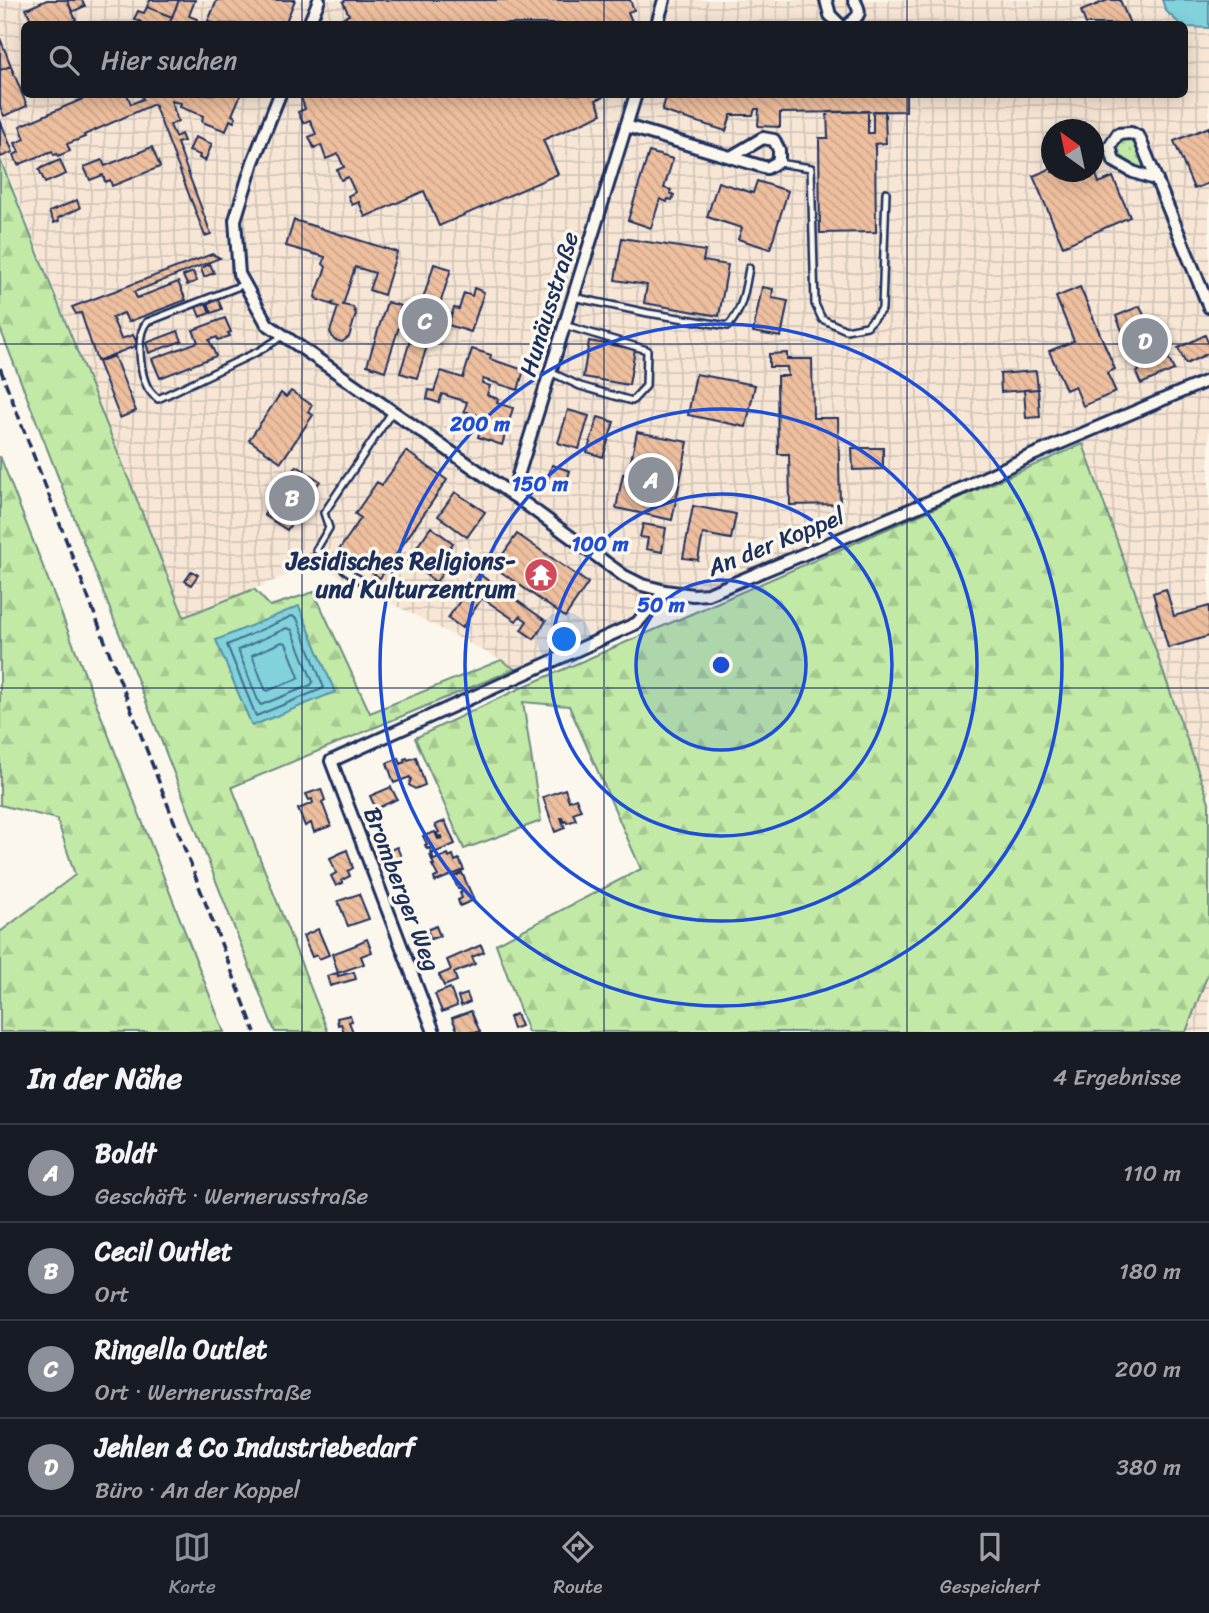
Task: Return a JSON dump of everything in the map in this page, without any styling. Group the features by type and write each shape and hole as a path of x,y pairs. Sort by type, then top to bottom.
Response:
{"street":[{"path":"310,21 319,0"},
{"path":"658,21 664,0"},
{"path":"826,0 830,15 836,21"},
{"path":"852,21 858,16 859,9 855,0"},
{"name":"An der Koppel","path":"278,98 253,162 235,219 239,274 267,324 624,576 642,585 693,595 708,594 954,492 1028,457 1209,380"},
{"name":"Hunäusstraße","path":"512,495 635,98"},
{"path":"626,126 730,157 767,168 779,161 779,150 774,140 763,138 730,157"},
{"path":"1157,180 1133,172 1114,161 1110,146 1118,134 1131,133 1139,137 1157,180 1209,307"},
{"name":"Bromberger Weg","path":"434,1032 331,761 637,623 665,591"}],"lane":[{"path":"775,163 811,168 815,304 822,319 846,330 867,326 882,309 886,192"},
{"path":"573,297 727,326 734,319 741,304 749,268"},
{"path":"245,284 147,322 143,326 140,340 141,363 148,390 158,399 259,351 284,336"},
{"path":"550,372 580,386 632,401 646,386 647,350 564,325"},
{"path":"366,584 316,550 329,528 324,513 393,412"}],"shaded area":[{"path":"0,0 1209,0 1209,802 1083,444 1081,430 515,669 316,564 184,617 0,153"},
{"path":"1209,971 1209,1032 1186,1032"}],"green space":[{"path":"1124,140 1136,143 1144,167 1130,164 1117,155 1116,150"},
{"path":"0,159 184,617 254,589 270,606 314,592 370,713 501,660 515,669 232,787 328,1032 275,1032 0,328"},
{"path":"1083,444 1209,802 1209,971 1186,1032 528,1032 496,944 641,869 569,706 523,702 541,821 464,849 415,738 525,686"},
{"path":"0,456 224,1032 0,1032 0,932 75,875 57,819 0,805"}],"water":[{"path":"1162,0 1209,0 1209,28 1188,27 1188,21 1177,21 1166,11"},
{"path":"299,606 335,692 252,726 216,640"}],"building":[{"path":"47,0 67,0 76,20 32,21 26,9"},
{"path":"67,0 82,0 85,6 72,12"},
{"path":"150,0 179,0 172,17 147,7"},
{"path":"179,0 195,0 189,16 196,21 170,21"},
{"path":"217,0 295,0 286,21 208,21"},
{"path":"630,0 634,10 628,12 632,21 344,21 342,18 349,15 343,2"},
{"path":"1108,0 1120,0 1129,21 1085,21 1081,11"},
{"path":"147,7 172,17 170,21 134,19 138,11 144,13"},
{"path":"0,38 11,66 0,70"},
{"path":"11,66 21,98 24,98 27,106 4,116 0,107 0,70"},
{"path":"85,98 129,98 131,104 143,98 239,98 232,115 236,117 234,122 230,120 226,131 202,122 203,116 180,107 181,103 171,101 178,121 170,125 175,137 181,134 184,141 177,143 211,234 205,236 154,104 67,144 70,151 58,156 52,151 18,165 14,155 19,152 15,143 25,139 20,126"},
{"path":"301,98 601,98 596,100 602,114 543,140 558,174 439,226 424,191 365,217 359,202 352,205 348,196 355,192 348,177 341,180 337,170 344,167 338,154 326,159 321,145 314,148 309,137 316,134 310,120 303,123 298,112 305,109"},
{"path":"666,98 906,98 906,111 780,113 780,127 758,126 759,109 755,109 753,115 731,115 726,131 662,111"},
{"path":"868,111 868,133 873,133 873,111 885,111 886,143 875,144 876,232 820,233 819,138 828,138 827,112"},
{"path":"0,120 13,152 1,157 0,153"},
{"path":"1209,127 1209,183 1194,189 1174,141"},
{"path":"195,137 212,144 205,161 199,158 200,155 189,151"},
{"path":"152,147 160,167 112,186 110,180 105,182 103,175 90,180 84,167 102,160 105,166"},
{"path":"649,152 673,159 664,188 671,190 670,193 674,195 672,200 668,199 667,202 660,199 651,228 628,220"},
{"path":"60,160 66,174 45,183 39,169"},
{"path":"1041,173 1041,182 1099,183 1113,177 1130,217 1063,246 1033,176"},
{"path":"757,181 788,191 770,249 738,239 742,228 707,217 718,182 753,193"},
{"path":"77,200 80,208 58,218 59,221 54,223 49,212"},
{"path":"294,220 397,252 384,295 369,290 375,273 355,267 343,305 353,307 356,314 349,337 342,342 334,340 330,332 338,307 315,297 326,267 323,264 325,257 286,246"},
{"path":"622,238 705,251 703,261 728,265 719,316 644,303 647,285 615,280"},
{"path":"212,254 220,258 134,292 137,298 178,282 186,300 128,322 124,313 112,317 121,339 133,335 138,345 97,361 81,313 76,314 72,307"},
{"path":"210,264 214,273 204,277 201,268"},
{"path":"434,264 451,269 417,378 400,373"},
{"path":"193,272 197,281 187,285 183,276"},
{"path":"762,287 773,289 772,298 788,301 781,337 753,332"},
{"path":"1080,287 1115,369 1107,373 1116,392 1083,406 1075,386 1066,390 1049,351 1074,341 1056,297"},
{"path":"474,288 484,292 471,332 448,325 454,308 459,309 464,293 472,296"},
{"path":"218,299 222,309 212,313 208,303"},
{"path":"387,302 401,306 398,316 402,317 385,371 367,365"},
{"path":"206,303 210,313 200,317 196,307"},
{"path":"1140,306 1160,353 1165,351 1174,370 1141,384 1136,373 1139,371 1116,316"},
{"path":"225,318 230,336 209,340 216,356 160,378 152,359 198,342 193,330"},
{"path":"178,331 182,341 149,353 146,343"},
{"path":"1205,335 1209,353 1186,364 1178,348"},
{"path":"589,341 635,349 629,385 583,377"},
{"path":"472,349 491,355 490,359 524,370 518,390 483,379 482,383 490,386 487,395 498,399 497,403 513,408 502,445 478,437 484,417 464,411 467,402 442,394 439,403 427,399 429,390 434,391 441,371 463,378"},
{"path":"787,353 787,359 812,359 813,418 838,418 840,504 790,505 789,454 778,454 777,376 788,376 787,367 769,367 769,354"},
{"path":"114,356 136,411 120,418 98,362"},
{"path":"1036,371 1038,389 1001,392 1000,374"},
{"path":"696,374 755,385 746,427 688,415"},
{"path":"1038,389 1040,417 1026,418 1024,390"},
{"path":"291,391 312,405 308,412 313,415 281,462 249,440 281,393 286,397"},
{"path":"568,410 589,416 579,449 558,443"},
{"path":"598,417 614,422 603,457 587,452"},
{"path":"637,432 688,442 672,520 616,508 623,474 628,475"},
{"path":"852,448 883,448 883,469 853,470"},
{"path":"406,451 447,480 380,578 339,550 361,518 355,514 377,482 382,485"},
{"path":"552,465 570,471 565,487 547,481"},
{"path":"297,466 320,481 287,530 264,515"},
{"path":"455,492 485,512 467,537 438,516"},
{"path":"693,506 736,514 731,539 703,534 698,560 683,558"},
{"path":"643,524 666,528 662,552 646,549 648,538 640,537"},
{"path":"431,527 453,543 446,553 453,558 436,582 407,561"},
{"name":"Jesidisches Religions- und Kulturzentrum","path":"517,534 588,583 565,617 494,567"},
{"path":"192,571 198,575 191,585 185,581"},
{"path":"479,574 546,621 534,639 521,630 527,621 520,616 516,621 482,598 462,628 448,618"},
{"path":"1166,589 1174,616 1209,606 1209,636 1168,648 1153,593"},
{"path":"416,757 425,785 415,789 409,785 410,777 394,783 387,763 399,758 401,764 405,762 404,759"},
{"path":"391,787 397,799 376,809 370,796"},
{"path":"321,789 325,800 322,802 331,826 314,832 311,823 305,826 298,809 313,803 306,794"},
{"path":"565,789 569,801 576,798 581,810 573,813 576,820 567,823 561,818 565,828 555,832 543,797"},
{"path":"445,821 455,844 432,854 430,848 427,849 425,845 427,844 423,836 435,832 438,839 442,838 438,837 439,832 435,825"},
{"path":"397,847 403,862 386,868 380,854"},
{"path":"347,850 353,868 348,871 350,876 336,886 331,876 336,873 330,858"},
{"path":"432,854 434,860 448,854 449,857 453,855 455,861 459,859 464,870 435,882 434,878 438,876 432,865"},
{"path":"462,873 474,900 460,906 458,900 462,898 462,892 453,877"},
{"path":"359,894 369,919 348,926 338,901"},
{"path":"407,894 411,903 401,907 397,898"},
{"path":"436,926 440,936 431,939 427,930"},
{"path":"318,929 329,955 319,959 317,955 312,957 303,936"},
{"path":"367,939 372,952 361,956 364,964 338,973 332,954"},
{"path":"481,945 484,952 472,957 475,964 454,973 457,981 444,986 439,975 451,970 447,960"},
{"path":"354,972 356,979 330,986 327,976"},
{"path":"450,988 457,1006 442,1012 435,994"},
{"path":"467,994 470,1002 461,1006 458,997"},
{"path":"471,1011 480,1032 458,1032 452,1018"},
{"path":"516,1014 521,1026 513,1029 509,1017"},
{"path":"350,1015 352,1021 349,1022 353,1032 344,1032 341,1024 338,1025 337,1018"}],"railway":[{"path":"0,368 255,1032"}],"place":[{"name":"Ringella Outlet","path":"425,321"},
{"name":"Jehlen & Co Industriebedarf","path":"1145,341"},
{"name":"Boldt","path":"651,480"},
{"name":"Cecil Outlet","path":"292,498"},
{"name":"Jesidisches Religions- und Kulturzentrum","path":"541,575"}]}
